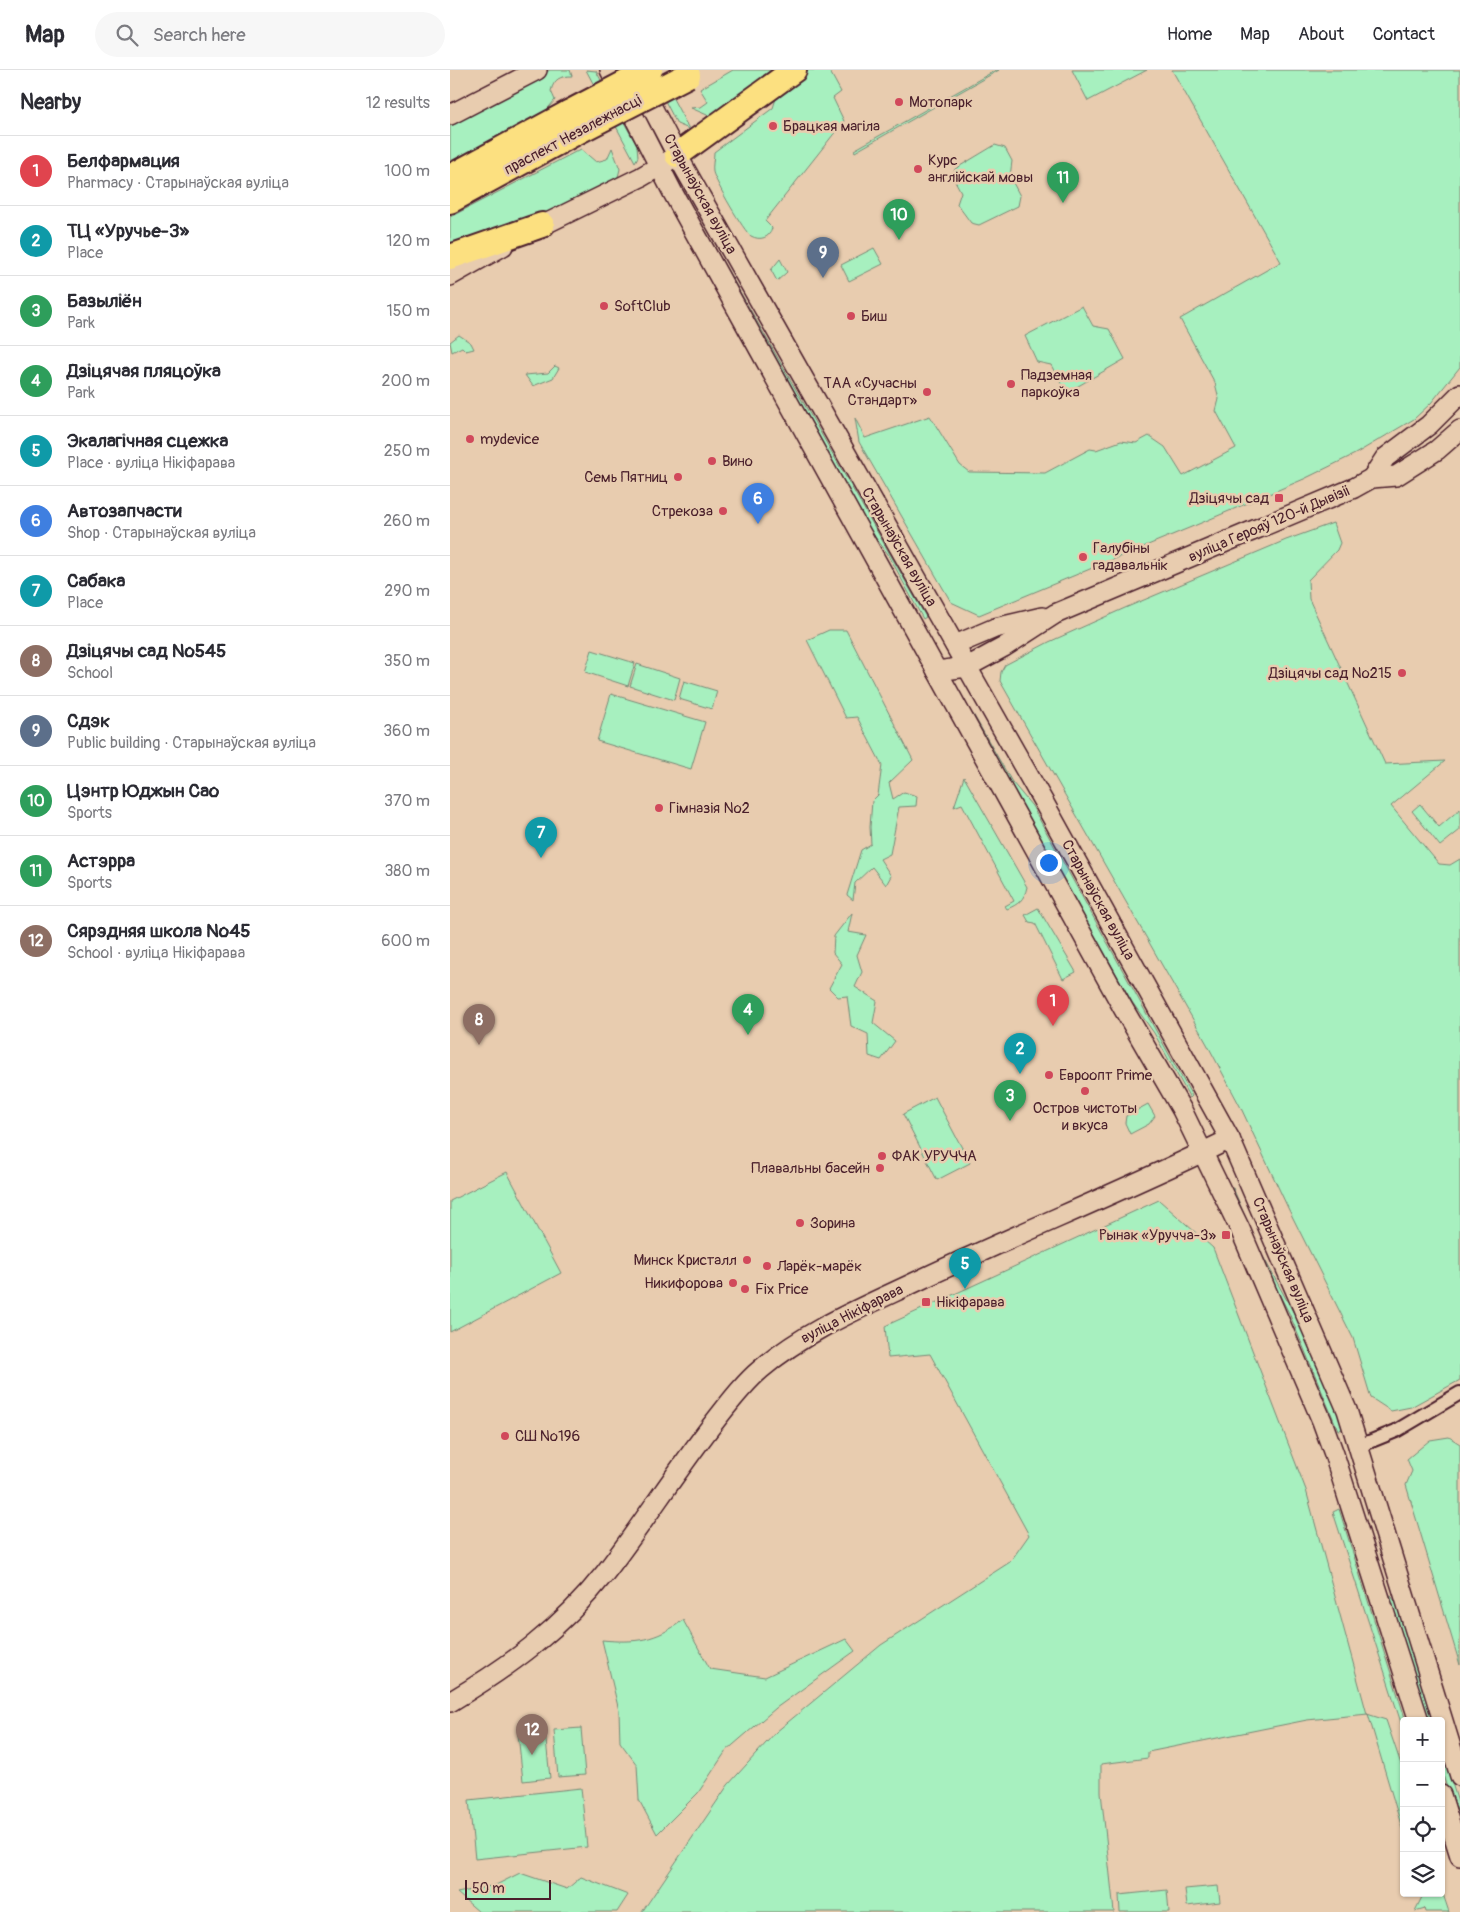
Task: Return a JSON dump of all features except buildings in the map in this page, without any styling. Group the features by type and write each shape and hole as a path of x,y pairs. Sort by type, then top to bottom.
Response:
{"highway":[{"name":"праспект Незалежнасці","path":"450,201 574,122 650,70"},
{"path":"668,161 794,70"},
{"name":"праспект Незалежнасці","path":"450,177 692,72"},
{"path":"450,257 542,225"}],"main road":[{"path":"450,115 537,70"},
{"name":"Старынаўская вуліца","path":"610,70 668,161 955,646 1230,1139 1347,1410 1460,1776"},
{"name":"Старынаўская вуліца","path":"633,70 668,161 937,671 1123,1008 1175,1098 1240,1229 1334,1454 1417,1717"},
{"path":"450,276 542,225 641,177 668,161"},
{"name":"вуліца Герояў 120-й Дывізіі","path":"1372,478 1385,458 1429,425 1460,394"},
{"name":"вуліца Герояў 120-й Дывізіі","path":"955,646 995,628 1055,614 1354,488 1372,478 1396,476 1436,450 1460,430"},
{"name":"вуліца Герояў 120-й Дывізіі","path":"967,667 1004,647 1055,614"},
{"path":"937,671 955,646"},
{"path":"937,671 967,667"},
{"name":"вуліца Нікіфарава","path":"450,1702 496,1674 542,1640 585,1597 606,1572 728,1404 759,1370 789,1347 829,1323 854,1311 977,1253 1230,1139"},
{"path":"1334,1454 1359,1446"},
{"path":"1445,1807 1460,1856"}],"street":[{"path":"1359,1446 1396,1431 1460,1393"}],"green space":[{"path":"550,70 570,70 572,76 556,81 551,91 555,100 543,114 450,164 450,123"},
{"path":"586,70 596,71 637,146 638,157 635,162"},
{"path":"649,70 658,70 689,129 677,124"},
{"path":"733,70 782,70 714,118 691,108 701,107 708,102 700,89"},
{"path":"804,70 829,70 841,92 833,98 844,121 765,221 772,228 769,234 764,238 754,238 742,226 715,177 713,172 714,152 773,108 779,89"},
{"path":"999,70 855,152 854,150"},
{"path":"1072,70 1147,70 1088,101"},
{"path":"1172,70 1460,70 1460,367 1431,403 1414,419 1355,454 1304,479 979,615 951,602 859,442 855,418 865,438 930,416 960,465 969,472 1045,473 1090,449 1096,450 1121,441 1136,443 1149,436 1165,447 1183,476 1236,448 1216,411 1219,399 1215,383 1180,319 1281,262"},
{"path":"995,145 1005,148 1012,161 1010,177 1020,196 1018,206 979,225 971,223 957,204 961,192 953,177 955,169"},
{"path":"612,148 620,169 618,177 552,212 450,248 450,217 581,149 596,162 607,159"},
{"path":"700,222 926,617 923,619 888,554 865,524 697,224"},
{"path":"874,248 883,264 849,281 841,265"},
{"path":"780,259 787,272 777,281 771,270"},
{"path":"1082,306 1093,326 1109,329 1125,359 1066,393 1051,365 1037,362 1025,336"},
{"path":"459,335 471,343 474,349 466,351 462,347 452,352 450,342"},
{"path":"555,366 559,368 553,378 533,386 525,375 548,373"},
{"path":"1333,523 1340,543 1337,550 1308,580 1309,599 1385,764 1445,761 1391,806 1439,864 1450,865 1460,859 1460,1380 1411,1407 1391,1411 1371,1398 1353,1338 1288,1208 1240,1106 1207,1044 1000,681 1001,672 1005,665 1049,642 1286,540"},
{"path":"829,630 846,630 913,760 889,783 893,799 904,792 917,796 916,806 899,807 890,854 880,859 891,876 886,885 872,867 855,883 853,900 847,895 861,850 871,844 872,801 878,795 882,765 857,717 846,718 807,640"},
{"path":"592,650 635,663 628,686 585,672"},
{"path":"637,664 680,678 674,700 630,686"},
{"path":"684,681 717,691 712,709 679,699"},
{"path":"611,694 705,722 691,769 597,741"},
{"path":"973,714 1012,782 1032,806 1192,1096 1190,1098 1154,1033 1132,1002 971,715"},
{"path":"964,777 1027,887 1020,901 1007,909 1005,906 1014,901 962,804 954,807"},
{"path":"1420,804 1439,827 1460,809 1460,830 1440,846 1412,811"},
{"path":"1038,908 1076,972 1063,979 1035,923 1029,922 1025,915"},
{"path":"852,913 848,932 866,935 857,955 862,972 855,987 877,1001 873,1023 895,1041 881,1060 869,1056 868,1034 851,1026 847,996 838,997 829,988 842,964 833,953 834,936"},
{"path":"935,1097 970,1163 937,1180 903,1114"},
{"path":"1148,1104 1155,1116 1149,1124 1130,1134 1125,1123 1126,1116"},
{"path":"507,1172 561,1273 450,1332 450,1201"},
{"path":"1233,1188 1259,1249 1297,1319 1347,1428 1338,1430 1289,1313 1256,1250 1230,1189"},
{"path":"1159,1200 1213,1248 1306,1490 1367,1714 1307,1720 1148,1752 1148,1758 1101,1764 1101,1792 1114,1912 642,1912 728,1785 776,1732 881,1645 1010,1562 1029,1535 930,1354 888,1358 885,1326"},
{"path":"1449,1437 1460,1444 1460,1665 1406,1485 1412,1471 1407,1459 1430,1440"},
{"path":"1360,1503 1388,1592 1398,1605 1432,1717 1425,1717 1356,1504"},
{"path":"1339,1509 1405,1717 1400,1717 1400,1720 1333,1512"},
{"path":"683,1620 710,1669 765,1677 846,1639 855,1651 776,1708 726,1751 698,1793 657,1834 639,1800 637,1765 620,1742 619,1711 602,1640 635,1641 645,1639 664,1632"},
{"path":"1368,1714 1386,1720 1400,1761 1400,1822"},
{"path":"581,1728 585,1775 558,1777 554,1730"},
{"path":"545,1731 550,1778 523,1781 518,1734"},
{"path":"1445,1760 1460,1809 1460,1829 1445,1782"},
{"path":"581,1788 587,1847 475,1859 469,1800"},
{"path":"520,1873 567,1889 581,1877 628,1895 617,1912 479,1912 457,1893 496,1885"},
{"path":"1218,1886 1220,1902 1187,1906 1185,1889"},
{"path":"1167,1890 1169,1912 1120,1912 1119,1895"},
{"path":"1422,1897 1444,1897 1449,1912 1426,1912 1425,1908 1415,1911"}],"place":[{"name":"Мотопарк","path":"899,102"},
{"name":"Брацкая магіла","path":"773,126"},
{"name":"Курс англійскай мовы","path":"918,169"},
{"name":"Астэрра","path":"1063,203"},
{"name":"Цэнтр Юджын Сао","path":"899,240"},
{"name":"Сдэк","path":"823,278"},
{"name":"SoftClub","path":"604,306"},
{"name":"Биш","path":"851,316"},
{"name":"Падземная паркоўка","path":"1011,384"},
{"name":"ТАА «Сучасны Стандарт»","path":"927,392"},
{"name":"mydevice","path":"470,439"},
{"name":"Вино","path":"712,461"},
{"name":"Семь Пятниц","path":"678,477"},
{"name":"Дзіцячы сад","path":"1279,498"},
{"name":"Стрекоза","path":"723,511"},
{"name":"Автозапчасти","path":"758,524"},
{"name":"Галубіны гадавальнік","path":"1083,557"},
{"name":"Дзіцячы сад №215","path":"1402,673"},
{"name":"Гімназія №2","path":"659,808"},
{"name":"Сабака","path":"541,858"},
{"name":"Белфармация","path":"1053,1026"},
{"name":"Дзіцячая пляцоўка","path":"748,1035"},
{"name":"Дзіцячы сад №545","path":"479,1045"},
{"name":"ТЦ «Уручье-3»","path":"1020,1074"},
{"name":"Евроопт Prime","path":"1049,1075"},
{"name":"Остров чистоты и вкуса","path":"1085,1091"},
{"name":"Базыліён","path":"1010,1121"},
{"name":"ФАК УРУЧЧА","path":"882,1156"},
{"name":"Плавальны басейн","path":"880,1168"},
{"name":"Зорина","path":"800,1223"},
{"name":"Рынак «Уручча-3»","path":"1226,1235"},
{"name":"Минск Кристалл","path":"747,1260"},
{"name":"Ларёк-марёк","path":"767,1266"},
{"name":"Никифорова","path":"733,1283"},
{"name":"Fix Price","path":"745,1289"},
{"name":"Экалагічная сцежка","path":"965,1289"},
{"name":"Нікіфарава","path":"926,1302"},
{"name":"СШ №196","path":"505,1436"},
{"name":"Сярэдняя школа №45","path":"532,1755"}]}
